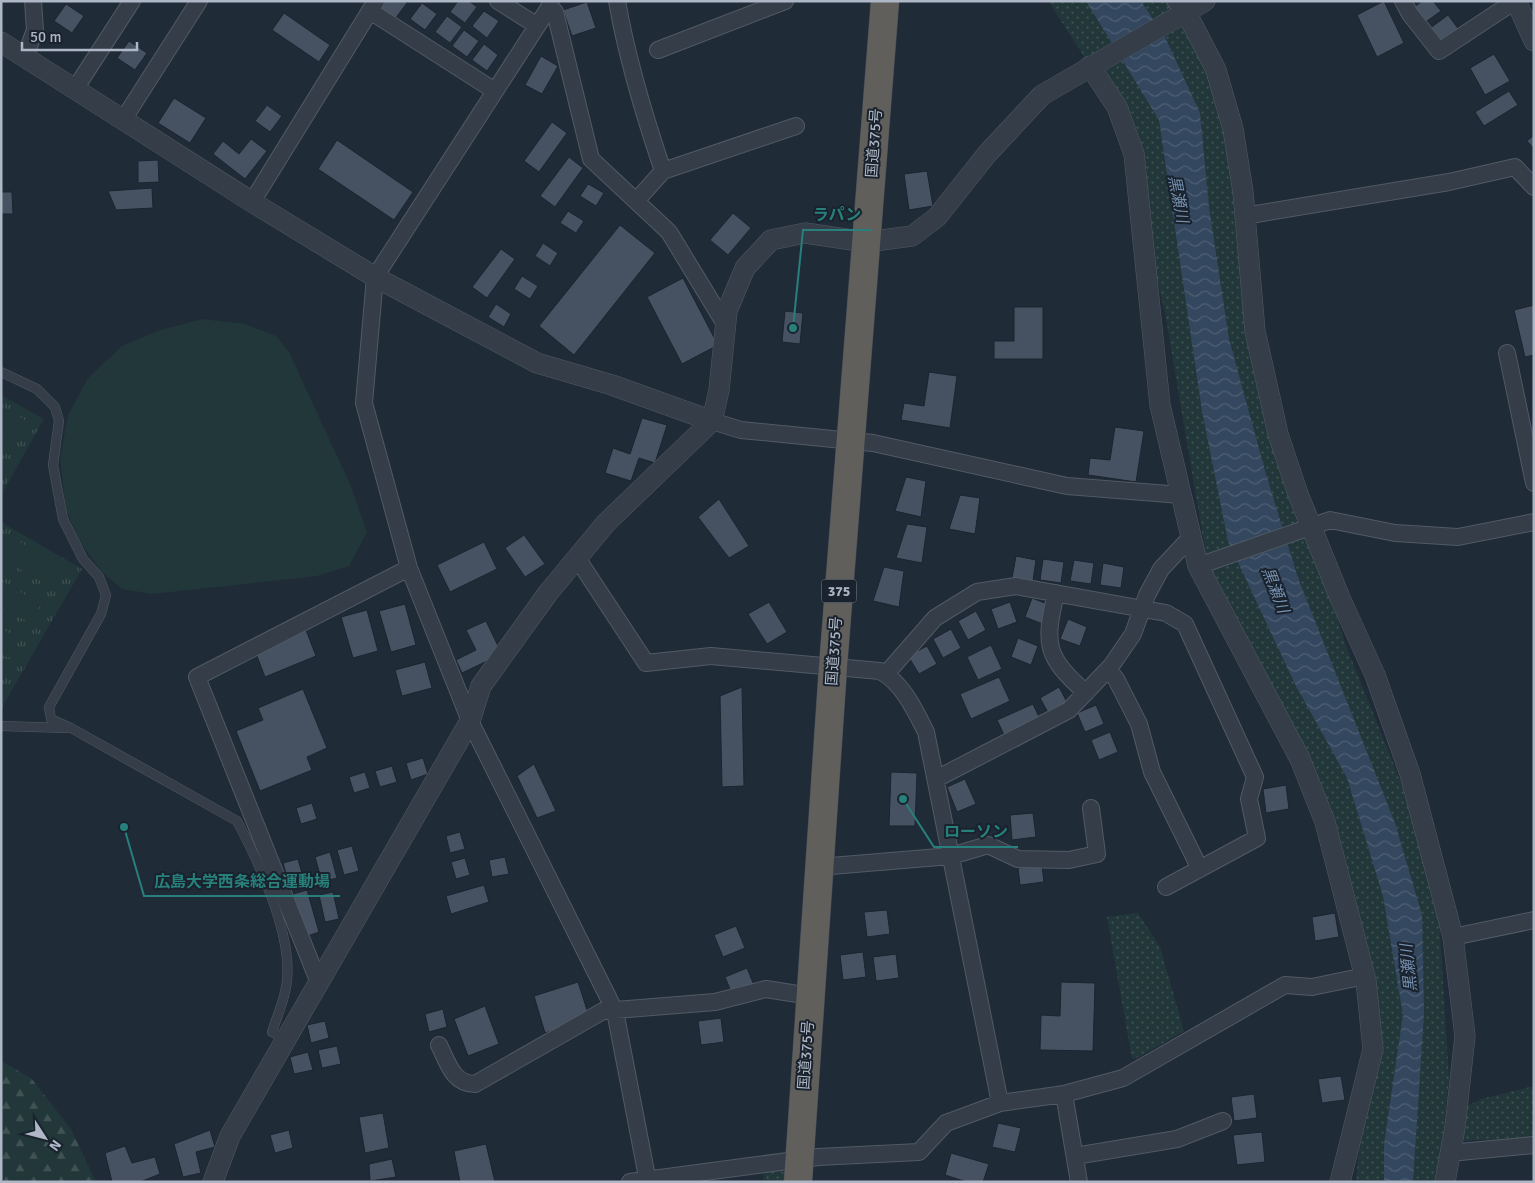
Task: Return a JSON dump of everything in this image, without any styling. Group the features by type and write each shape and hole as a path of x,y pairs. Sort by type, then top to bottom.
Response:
{"highway":[{"name":"国道375号","path":"799,1171 833,667 885,1"}],"street":[{"path":"25,57 35,30 32,1"},
{"path":"75,89 132,1"},
{"path":"123,120 198,1"},
{"path":"498,1 536,25"},
{"path":"617,1 623,38 644,116 663,171"},
{"path":"658,50 785,1"},
{"path":"213,1182 230,1136 470,721 481,686 548,593 606,523 712,421 719,390 726,311 745,268 771,240 805,233 866,242 912,236 931,221 987,154 1042,95 1180,7 1205,1"},
{"path":"1403,1 1410,14 1439,51 1516,1 1534,42"},
{"path":"647,1181 615,1011 470,721 409,568 364,403 375,277 550,3 555,12 591,159 669,232 725,324"},
{"path":"252,202 373,6 495,91"},
{"path":"1180,7 1216,70 1233,129 1244,216 1254,331 1278,434 1309,528 1375,675 1410,774 1453,937 1465,1036 1445,1182"},
{"path":"1,42 252,202 375,277 537,363 612,384 712,421 742,430 852,439 1067,486 1181,495"},
{"path":"1090,66 1117,107 1134,154 1160,405 1191,537 1300,759 1325,822 1365,976 1373,1049 1340,1182"},
{"path":"636,201 663,171 796,126"},
{"path":"1244,216 1449,182 1514,167 1534,187"},
{"path":"1507,353 1534,483"},
{"path":"1203,564 1330,520 1395,533 1458,538 1534,522"},
{"path":"936,779 1069,710 1108,669 1133,634 1142,608 1161,569 1191,537"},
{"path":"577,558 646,663 711,656 880,671 891,676 915,710 926,732 1000,1102"},
{"path":"319,983 197,677 409,568"},
{"path":"886,674 935,618 977,592 1016,586 1166,613 1184,624 1255,777 1249,799 1257,838 1166,887"},
{"path":"1056,593 1048,628 1051,653 1066,675 1086,692"},
{"path":"1108,669 1116,679 1139,724 1152,772 1200,869"},
{"path":"819,867 951,856 988,845 1018,859 1069,860 1098,854 1091,808"},
{"path":"1453,937 1534,920"},
{"path":"630,1182 799,1171 919,1152 946,1123 1000,1102 1064,1094 1123,1078 1284,985 1312,987 1365,976"},
{"path":"439,1045 455,1077 464,1084 475,1084 602,1011 715,1002 766,989 810,996"},
{"path":"1064,1094 1079,1182"},
{"path":"1075,1156 1177,1139 1223,1121"},
{"path":"1449,1153 1534,1145"}],"lane":[{"path":"1,372 37,389 55,407 59,421 53,465 63,519 83,559 99,577 106,595 101,614 49,707 50,720 71,728 237,821 252,848 286,940 287,981 272,1032 286,1039"},
{"path":"1,726 71,728"}],"green space":[{"path":"1048,1 1166,1 1203,43 1243,192 1270,399 1346,646 1436,869 1449,1078 1439,1182 1356,1182 1362,1115 1378,1047 1300,759 1209,573 1165,313 1117,107"},
{"path":"203,319 245,324 276,336 289,352 350,484 367,532 349,566 317,576 152,594 122,589 101,571 80,542 66,510 60,458 68,415 88,378 122,346 160,330"},
{"path":"1,395 44,419 1,495"},
{"path":"1,406 25,420 14,439 1,432"},
{"path":"1,522 82,569 1,709"},
{"path":"13,538 62,567 51,587 1,558"},
{"path":"1,581 41,604 30,623 1,607"},
{"path":"1,628 20,639 9,658 1,654"},
{"path":"1138,913 1160,947 1184,1031 1139,1057 1132,1059 1107,917"},
{"path":"1,1061 31,1078 71,1129 96,1182 1,1182"},
{"path":"1534,1086 1534,1137 1460,1141 1467,1106 1481,1099"},
{"path":"779,1169 789,1176 788,1182 763,1182 764,1170"}],"water":[{"name":"黒瀬川","path":"1086,1 1141,1 1165,37 1200,113 1209,207 1229,339 1266,474 1298,578 1395,823 1422,915 1424,1013 1413,1182 1384,1182 1384,1144 1403,1015 1383,896 1347,778 1295,684 1228,541 1202,411 1159,120"}],"building":[{"path":"385,1 405,1 407,3 395,19 380,8"},
{"path":"458,1 469,1 477,7 465,23 450,12"},
{"path":"1384,1 1404,43 1377,57 1357,15"},
{"path":"1422,1 1433,1 1441,11 1423,24 1412,9"},
{"path":"587,2 596,28 572,36 563,10"},
{"path":"422,3 437,14 425,30 410,19"},
{"path":"66,4 84,16 72,33 54,21"},
{"path":"484,11 499,21 487,38 472,26"},
{"path":"284,13 330,45 319,62 272,30"},
{"path":"1448,15 1460,31 1440,46 1429,29"},
{"path":"447,16 462,27 450,43 435,32"},
{"path":"464,30 479,41 467,57 452,46"},
{"path":"129,41 147,53 135,70 117,58"},
{"path":"484,44 498,55 487,71 472,60"},
{"path":"1494,54 1510,81 1485,95 1470,68"},
{"path":"541,56 558,66 542,94 525,85"},
{"path":"1509,91 1518,105 1484,126 1475,112"},
{"path":"174,98 206,118 190,143 158,123"},
{"path":"267,105 282,116 270,132 255,121"},
{"path":"552,122 567,133 539,172 524,161"},
{"path":"1534,135 1534,149 1527,141"},
{"path":"251,139 267,151 245,179 213,154 223,141 239,154"},
{"path":"337,140 413,192 394,220 318,169"},
{"path":"569,157 583,168 555,207 540,196"},
{"path":"158,160 159,182 138,183 138,161"},
{"path":"927,171 933,206 909,210 904,174"},
{"path":"588,184 604,193 596,206 580,196"},
{"path":"152,188 153,208 116,210 108,191"},
{"path":"1,192 12,192 13,214 1,214"},
{"path":"568,211 584,221 576,233 560,223"},
{"path":"733,213 751,228 728,255 710,240"},
{"path":"620,225 655,253 574,355 539,326"},
{"path":"543,243 558,253 550,266 535,256"},
{"path":"501,249 515,259 487,298 472,287"},
{"path":"522,276 538,286 530,299 514,289"},
{"path":"683,278 718,345 682,364 647,297"},
{"path":"496,304 511,314 504,327 488,317"},
{"path":"1534,305 1534,355 1525,357 1514,310"},
{"path":"1014,307 1043,307 1043,359 994,359 994,341 1014,341"},
{"path":"785,311 803,313 800,344 782,342"},
{"path":"929,372 957,376 950,428 901,420 904,403 924,406"},
{"path":"642,418 667,425 655,463 639,458 631,481 605,473 613,448 630,454"},
{"path":"1115,427 1144,431 1136,482 1088,475 1090,458 1110,460"},
{"path":"906,477 926,481 921,517 895,511"},
{"path":"960,495 980,498 975,534 949,529"},
{"path":"719,499 749,546 729,558 698,517"},
{"path":"907,524 927,527 922,563 896,558"},
{"path":"524,535 545,564 525,577 505,548"},
{"path":"484,542 497,569 450,592 437,565"},
{"path":"1016,556 1036,560 1033,581 1012,578"},
{"path":"1043,559 1064,562 1061,583 1040,580"},
{"path":"1074,560 1094,563 1091,584 1070,581"},
{"path":"1103,563 1124,567 1121,588 1100,585"},
{"path":"884,567 904,571 899,607 873,601"},
{"path":"1032,598 1052,606 1045,625 1025,617"},
{"path":"769,602 787,632 767,644 748,614"},
{"path":"1010,602 1017,622 998,629 991,609"},
{"path":"405,604 416,645 391,652 379,611"},
{"path":"367,610 378,651 353,658 341,617"},
{"path":"976,611 986,630 968,640 958,621"},
{"path":"1068,619 1087,627 1080,646 1060,639"},
{"path":"486,621 502,654 462,673 456,660 476,650 466,630"},
{"path":"951,629 961,648 943,658 933,639"},
{"path":"306,630 316,656 265,677 255,651"},
{"path":"1018,638 1038,646 1031,665 1011,657"},
{"path":"991,645 1002,669 978,680 967,657"},
{"path":"927,646 937,664 919,674 908,656"},
{"path":"425,662 432,688 402,696 395,670"},
{"path":"999,677 1010,701 971,719 960,694"},
{"path":"742,687 744,786 722,787 720,696"},
{"path":"1059,687 1069,706 1050,716 1040,698"},
{"path":"303,689 327,748 307,757 312,770 260,791 236,731 263,720 258,708"},
{"path":"1033,704 1040,719 1005,737 997,720"},
{"path":"1096,705 1104,724 1085,732 1077,713"},
{"path":"1110,732 1118,752 1099,760 1091,740"},
{"path":"423,758 428,774 411,780 406,763"},
{"path":"534,764 556,811 537,818 517,776"},
{"path":"392,766 397,782 380,787 375,771"},
{"path":"365,772 370,788 354,793 349,777"},
{"path":"891,772 917,773 915,826 889,826"},
{"path":"965,779 976,804 957,812 947,787"},
{"path":"1286,785 1289,809 1266,813 1263,789"},
{"path":"312,803 317,819 301,824 296,808"},
{"path":"1033,813 1036,837 1012,840 1010,815"},
{"path":"460,832 465,849 450,853 446,836"},
{"path":"352,846 359,871 344,875 337,850"},
{"path":"330,852 337,878 322,882 315,857"},
{"path":"505,857 509,874 492,877 489,860"},
{"path":"465,858 470,875 456,879 451,862"},
{"path":"298,859 305,884 290,888 283,863"},
{"path":"1042,866 1044,882 1020,885 1018,868"},
{"path":"484,885 489,902 451,914 446,896"},
{"path":"307,890 319,932 305,937 293,894"},
{"path":"333,892 339,919 325,922 319,895"},
{"path":"887,910 890,934 867,937 864,912"},
{"path":"1335,913 1339,937 1315,941 1312,917"},
{"path":"736,926 745,948 723,957 714,935"},
{"path":"863,952 866,977 843,980 840,955"},
{"path":"896,954 899,978 876,981 873,957"},
{"path":"747,968 756,990 734,999 725,977"},
{"path":"578,982 590,1019 545,1033 534,996"},
{"path":"1061,982 1095,983 1093,1051 1040,1050 1041,1015 1060,1016"},
{"path":"485,1006 499,1044 468,1056 454,1019"},
{"path":"443,1009 447,1027 429,1032 425,1014"},
{"path":"721,1018 724,1042 701,1045 698,1021"},
{"path":"325,1021 329,1038 311,1043 307,1025"},
{"path":"337,1046 341,1064 322,1068 318,1050"},
{"path":"308,1052 313,1070 294,1074 290,1057"},
{"path":"1341,1076 1345,1100 1322,1103 1318,1079"},
{"path":"1254,1094 1257,1118 1234,1121 1231,1097"},
{"path":"383,1113 389,1148 365,1153 359,1117"},
{"path":"998,1123 1021,1128 1015,1152 992,1147"},
{"path":"210,1130 215,1147 196,1152 201,1173 183,1177 174,1144"},
{"path":"289,1130 293,1148 275,1153 270,1135"},
{"path":"1262,1132 1265,1162 1237,1165 1233,1135"},
{"path":"486,1144 495,1182 460,1182 454,1151"},
{"path":"125,1146 132,1163 155,1157 160,1174 140,1182 112,1182 105,1153"},
{"path":"951,1153 989,1164 983,1182 967,1182 945,1175"},
{"path":"392,1159 396,1177 370,1181 369,1164"}],"place":[{"name":"ラパン","path":"793,328"},
{"name":"ローソン","path":"903,799"},
{"name":"広島大学西条総合運動場","path":"124,827"}]}
